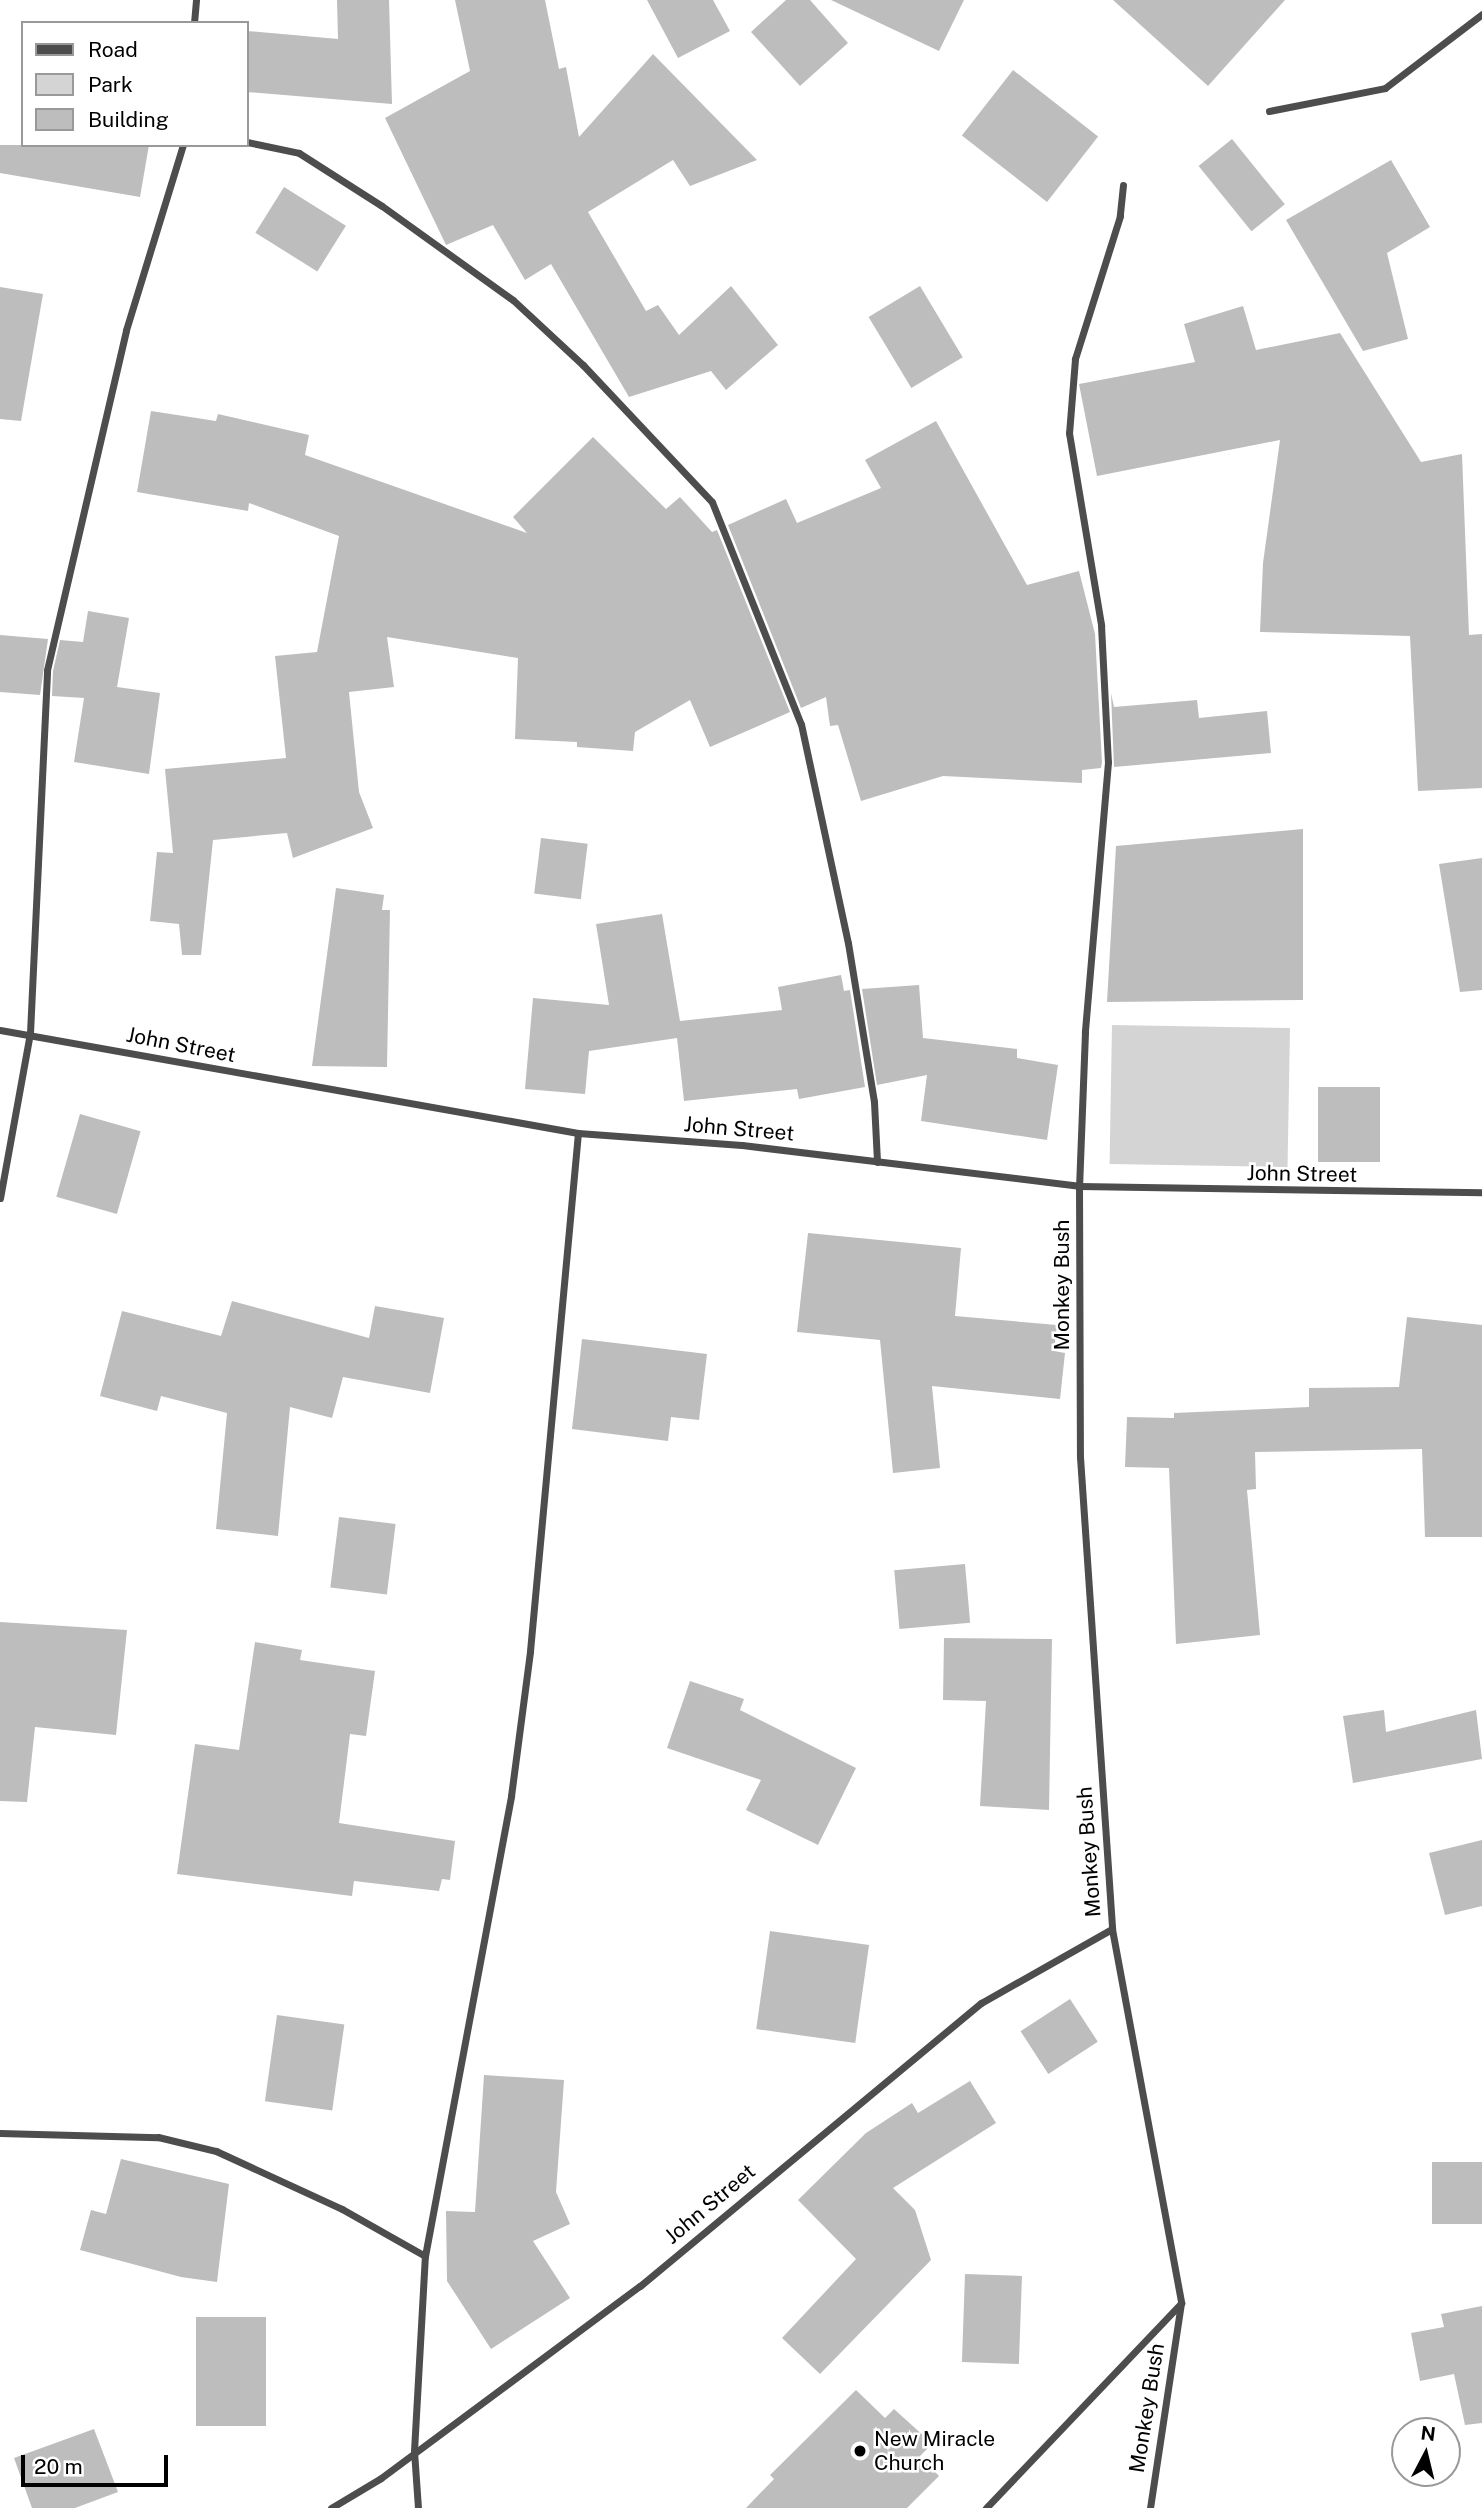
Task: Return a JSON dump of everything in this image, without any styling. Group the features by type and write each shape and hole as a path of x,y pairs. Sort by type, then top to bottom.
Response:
{"street":[{"path":"194,21 196,0"},
{"path":"1269,111 1385,88 1482,14"},
{"path":"248,142 299,153 513,299 583,365 712,502 801,724 848,943 874,1102 877,1162"},
{"path":"0,1198 30,1033 47,670 126,330 182,147"},
{"name":"Monkey Bush","path":"1123,184 1119,216 1075,359 1069,433 1101,625 1108,762 1085,1032 1079,1186 1080,1457 1112,1929 1181,2303 1150,2508"},
{"name":"John Street","path":"0,1030 30,1033 578,1133 742,1145 1079,1186 1482,1192"},
{"path":"418,2508 414,2451 425,2256 512,1796 530,1651 578,1133"},
{"name":"John Street","path":"331,2508 414,2451 640,2286 981,2003 1112,1929"},
{"path":"0,2133 158,2137 216,2151 342,2209 425,2256"},
{"path":"986,2508 1181,2303"}],"green space":[{"path":"1112,1025 1290,1028 1288,1167 1110,1164"}],"building":[{"path":"337,0 389,0 392,104 248,92 248,31 338,39"},
{"path":"455,0 545,0 559,69 566,67 579,137 653,54 757,160 690,186 673,160 588,212 646,311 658,305 679,335 731,286 778,345 726,390 711,371 629,397 551,264 525,280 493,225 446,245 385,118 470,71"},
{"path":"647,0 713,0 730,31 678,58"},
{"path":"786,0 810,0 848,43 800,86 751,32"},
{"path":"831,0 964,0 939,51"},
{"path":"1113,0 1285,0 1208,86"},
{"path":"1013,70 1098,136 1047,202 962,135"},
{"path":"1232,139 1285,204 1251,231 1199,166"},
{"path":"0,145 149,147 140,197 0,173"},
{"path":"1391,160 1430,227 1387,253 1408,339 1363,351 1286,220"},
{"path":"284,187 346,226 317,271 255,233"},
{"path":"920,286 963,357 911,388 869,317"},
{"path":"0,287 43,294 21,421 0,419"},
{"path":"1243,306 1256,350 1340,333 1421,462 1462,454 1469,635 1482,634 1482,788 1418,791 1410,636 1260,632 1263,563 1280,440 1097,476 1079,384 1195,362 1184,324"},
{"path":"151,411 216,421 218,414 309,435 305,455 527,533 513,517 593,437 666,509 680,497 712,532 717,530 790,712 710,747 690,700 635,732 633,751 577,747 577,742 515,739 518,658 387,637 394,687 349,692 359,792 373,828 293,858 287,833 213,840 201,955 182,955 179,924 150,921 157,852 173,853 165,769 286,758 275,656 317,652 339,536 249,503 248,511 137,492"},
{"path":"936,421 1027,585 1079,571 1095,634 1102,762 1101,768 1082,770 1082,783 943,776 861,801 838,725 830,726 826,697 801,708 728,525 786,499 797,523 881,488 865,460"},
{"path":"88,611 129,618 117,687 160,693 149,774 74,762 84,698 52,696 53,671 60,640 83,642"},
{"path":"0,635 48,639 40,695 0,692"},
{"path":"1111,693 1114,707 1197,700 1199,718 1267,711 1271,753 1114,767"},
{"path":"1303,829 1303,1000 1107,1002 1116,846"},
{"path":"541,838 588,844 581,899 534,894"},
{"path":"1482,858 1482,990 1460,992 1439,864"},
{"path":"336,888 384,895 382,910 390,910 387,1067 312,1066"},
{"path":"662,914 680,1021 782,1010 778,987 841,975 844,991 850,990 865,1087 799,1099 797,1089 684,1101 677,1038 589,1051 585,1094 525,1089 533,998 609,1005 596,924"},
{"path":"919,985 923,1038 1017,1049 1017,1058 1058,1065 1047,1140 921,1121 927,1075 877,1085 862,989"},
{"path":"1318,1087 1380,1087 1380,1162 1318,1162"},
{"path":"80,1114 141,1131 117,1214 56,1197"},
{"path":"808,1233 961,1248 955,1316 1057,1325 1054,1351 1065,1353 1060,1399 932,1386 940,1468 893,1473 880,1340 797,1332"},
{"path":"232,1301 369,1338 375,1306 444,1318 430,1393 343,1377 332,1418 290,1407 278,1536 216,1529 227,1413 161,1396 157,1411 100,1396 122,1311 221,1336"},
{"path":"1407,1317 1482,1325 1482,1537 1425,1537 1422,1449 1255,1452 1256,1489 1247,1490 1260,1635 1176,1644 1169,1468 1125,1467 1127,1417 1174,1418 1174,1413 1309,1407 1309,1388 1399,1387"},
{"path":"582,1339 707,1354 699,1420 671,1417 668,1441 572,1429"},
{"path":"339,1517 396,1524 387,1594 330,1587"},
{"path":"965,1564 970,1623 899,1629 894,1570"},
{"path":"0,1622 127,1630 116,1735 35,1727 27,1802 0,1801"},
{"path":"944,1638 1052,1639 1049,1810 980,1806 986,1701 943,1700"},
{"path":"255,1642 302,1650 300,1660 375,1671 366,1736 350,1734 339,1823 455,1841 450,1880 442,1879 439,1891 354,1881 352,1896 177,1874 195,1744 239,1750"},
{"path":"690,1681 744,1699 740,1710 856,1768 818,1845 746,1810 761,1780 667,1748"},
{"path":"1384,1710 1386,1732 1476,1710 1482,1759 1353,1783 1343,1716"},
{"path":"1482,1840 1482,1906 1445,1915 1429,1853"},
{"path":"770,1931 869,1945 855,2043 756,2029"},
{"path":"1070,1999 1098,2042 1048,2074 1021,2031"},
{"path":"277,2015 344,2024 332,2111 265,2101"},
{"path":"484,2075 564,2080 556,2192 570,2224 533,2241 570,2298 491,2349 447,2281 446,2211 475,2212"},
{"path":"970,2081 996,2123 893,2188 915,2210 931,2260 820,2374 782,2338 856,2259 798,2200 866,2133 912,2103 918,2113"},
{"path":"121,2159 229,2184 217,2282 181,2277 80,2250 91,2210 106,2214"},
{"path":"1432,2162 1482,2162 1482,2224 1432,2224"},
{"path":"965,2274 1022,2276 1019,2364 962,2362"},
{"path":"1482,2306 1482,2423 1465,2425 1454,2374 1420,2381 1411,2333 1444,2327 1441,2314"},
{"path":"196,2317 266,2317 266,2426 196,2426"},
{"name":"New Miracle Church","path":"856,2390 885,2418 894,2409 925,2437 931,2445 920,2456 939,2476 907,2508 746,2508 774,2479 770,2475"},
{"path":"94,2429 118,2492 75,2508 32,2508 14,2458"}],"place":[{"name":"New Miracle Church","path":"860,2451"}]}
